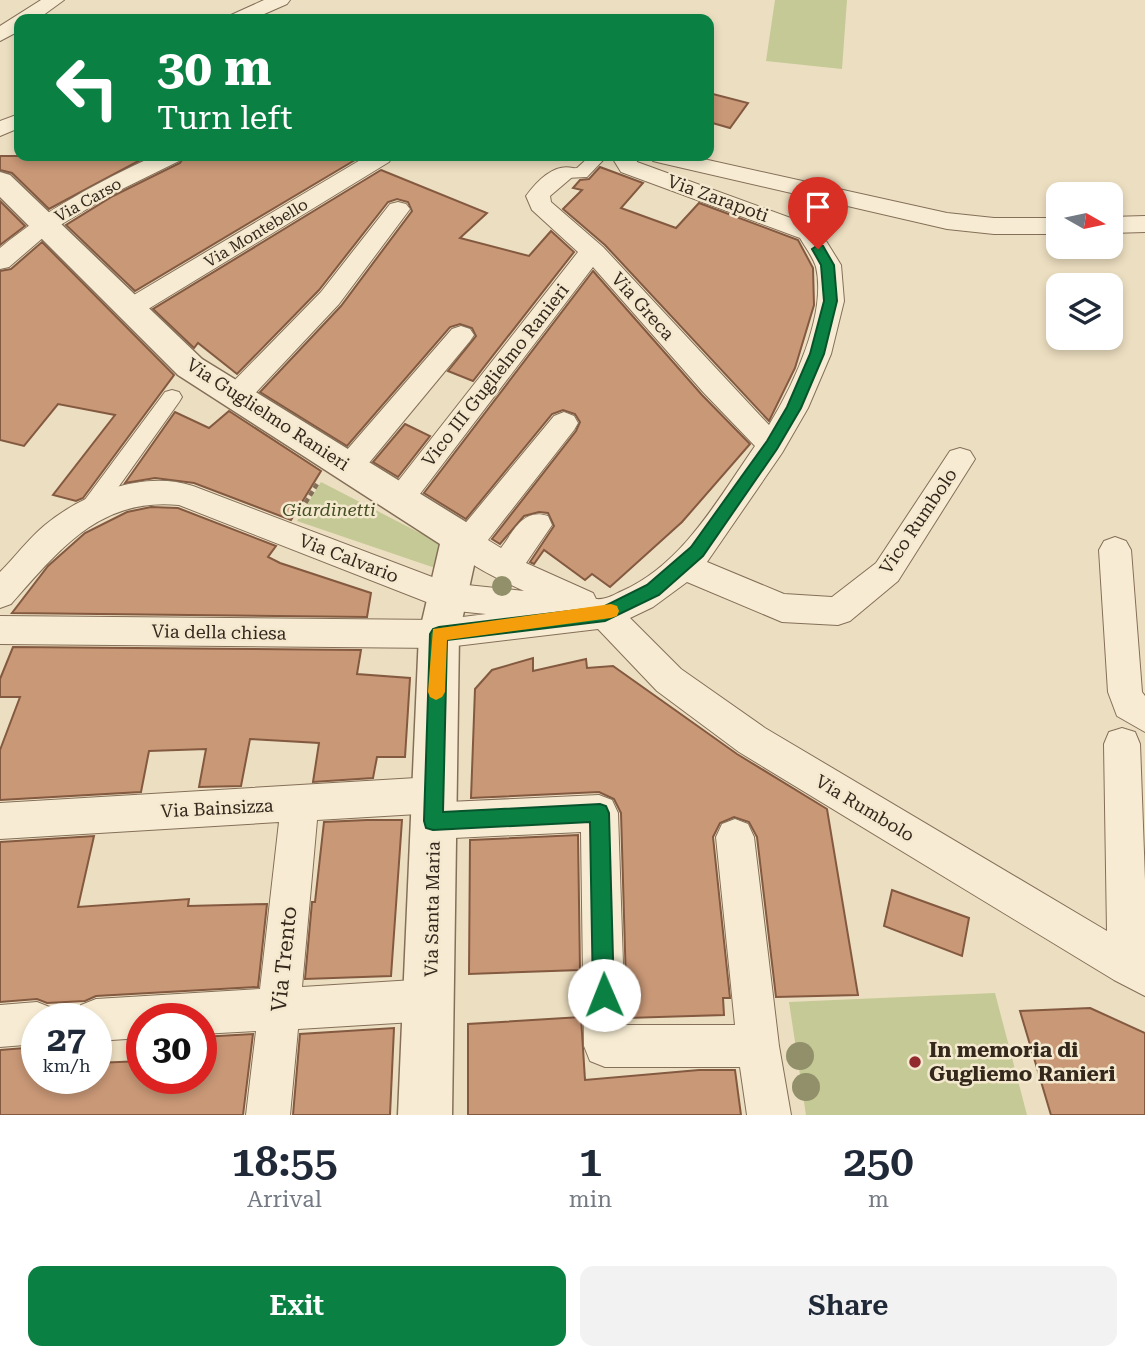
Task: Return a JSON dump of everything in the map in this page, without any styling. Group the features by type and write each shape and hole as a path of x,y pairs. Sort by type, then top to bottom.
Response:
{"street":[{"path":"32,14 54,0"},
{"path":"249,14 280,0"},
{"name":"Via Carso","path":"0,261 43,225 104,189 161,161"},
{"name":"Via Montebello","path":"131,308 374,161"},
{"path":"565,173 581,173 594,161"},
{"name":"Via Zarapoti","path":"605,614 642,597 697,552 772,445 794,408 817,354 831,301 828,265 809,233 629,167 625,161"},
{"name":"Via Zarapoti","path":"684,161 947,221 994,226 1046,226"},
{"name":"Via Greca","path":"565,173 545,187 538,196 540,205 592,251 714,386 772,445"},
{"name":"Via Guglielmo Ranieri","path":"0,181 131,308 185,383 236,396 335,472 399,499 465,541"},
{"path":"236,396 330,298 398,209"},
{"path":"1124,225 1145,224"},
{"name":"Vico III Guglielmo Ranieri","path":"399,499 592,251"},
{"path":"335,472 461,335"},
{"path":"89,511 185,383"},
{"path":"465,541 564,423"},
{"name":"Vico Rumbolo","path":"682,566 782,608 838,611 887,572 960,459"},
{"name":"Via Calvario","path":"0,594 55,534 89,511 126,497 155,491 182,494 287,534 443,615"},
{"path":"504,567 537,525"},
{"name":"Via Rumbolo","path":"465,541 504,567 605,614 669,680 752,740 1136,971"},
{"name":"Via Santa Maria","path":"425,1115 433,808 443,615 465,541"},
{"path":"1115,550 1125,692 1134,730 1136,971"},
{"path":"443,615 605,614"},
{"name":"Via della chiesa","path":"0,630 443,615"},
{"name":"Via Bainsizza","path":"0,821 300,803 600,813 605,1046 758,1046"},
{"name":"Via Trento","path":"268,1115 300,803"},
{"path":"735,837 758,1046 769,1115"},
{"path":"112,1019 430,1000"},
{"path":"0,1026 21,1024"}],"path":[{"path":"287,534 335,472"}],"green space":[{"path":"775,0 847,0 842,69 766,61"},
{"name":"Giardinetti","path":"321,482 453,550 441,570 297,521"},
{"path":"995,993 1027,1115 806,1115 789,1002"}],"building":[{"path":"714,94 748,103 730,128 714,123"},
{"path":"0,156 14,156 14,161 139,161 49,209 12,173 0,170"},
{"path":"353,161 135,291 66,225 113,196 180,163"},
{"path":"600,167 643,183 621,208 676,228 699,203 798,240 813,268 814,305 795,368 769,421 605,245 563,209 582,190 573,188 580,180 589,179"},
{"path":"381,170 487,213 460,238 529,256 551,231 574,252 473,381 448,371 476,336 472,328 460,324 450,327 347,446 260,392 341,306 412,211 408,202 397,199 388,202 319,290 237,374 198,343 194,348 153,309"},
{"path":"0,201 25,226 0,245"},
{"path":"42,242 174,375 83,498 76,501 53,495 115,415 58,404 24,446 0,440 0,271 11,269"},
{"path":"593,271 702,395 750,444 682,522 610,587 592,574 585,580 544,550 534,564 530,562 554,526 548,513 539,512 524,516 500,544 492,539 576,431 580,422 575,414 563,410 552,414 466,519 424,493"},
{"path":"229,411 321,471 291,520 194,483 155,478 125,483 175,412 209,428"},
{"path":"405,424 430,436 398,477 373,462"},
{"path":"151,507 178,508 276,546 268,557 371,593 367,617 12,613 48,566 85,533 127,512"},
{"path":"13,647 361,650 357,674 410,678 405,757 377,757 373,778 313,782 319,743 250,739 241,786 199,787 206,749 149,751 141,792 0,800 0,750 20,697 0,697 0,679"},
{"path":"533,658 533,671 586,659 587,668 613,666 737,754 827,809 858,995 776,997 757,837 749,822 734,817 720,823 713,837 730,998 723,998 724,1015 627,1018 621,813 614,799 599,792 471,798 475,689 492,670"},
{"path":"402,820 391,976 305,979 312,902 315,902 324,822"},
{"path":"578,835 580,970 469,974 470,840"},
{"path":"94,836 78,907 189,899 188,906 267,904 258,987 96,996 85,1001 47,1003 37,999 0,1002 0,842"},
{"path":"892,890 969,918 962,956 884,926"},
{"path":"1090,1008 1145,1033 1145,1115 1051,1115 1020,1011"},
{"path":"581,1017 585,1080 699,1070 735,1070 741,1115 468,1115 468,1024"},
{"path":"394,1028 390,1115 293,1115 300,1034"},
{"path":"253,1034 243,1115 0,1115 0,1050 21,1048 21,1094 112,1094 112,1062 126,1062 126,1094 217,1094 217,1036"}],"slow traffic":[{"path":"436,692 439,634 605,614 611,611"}],"place":[{"name":"In memoria di Gugliemo Ranieri","path":"915,1062"}],"route":[{"path":"604,995 600,813 433,821 439,634 605,614 653,590 697,552 772,445 794,408 817,354 831,301 828,265 818,249"}]}
